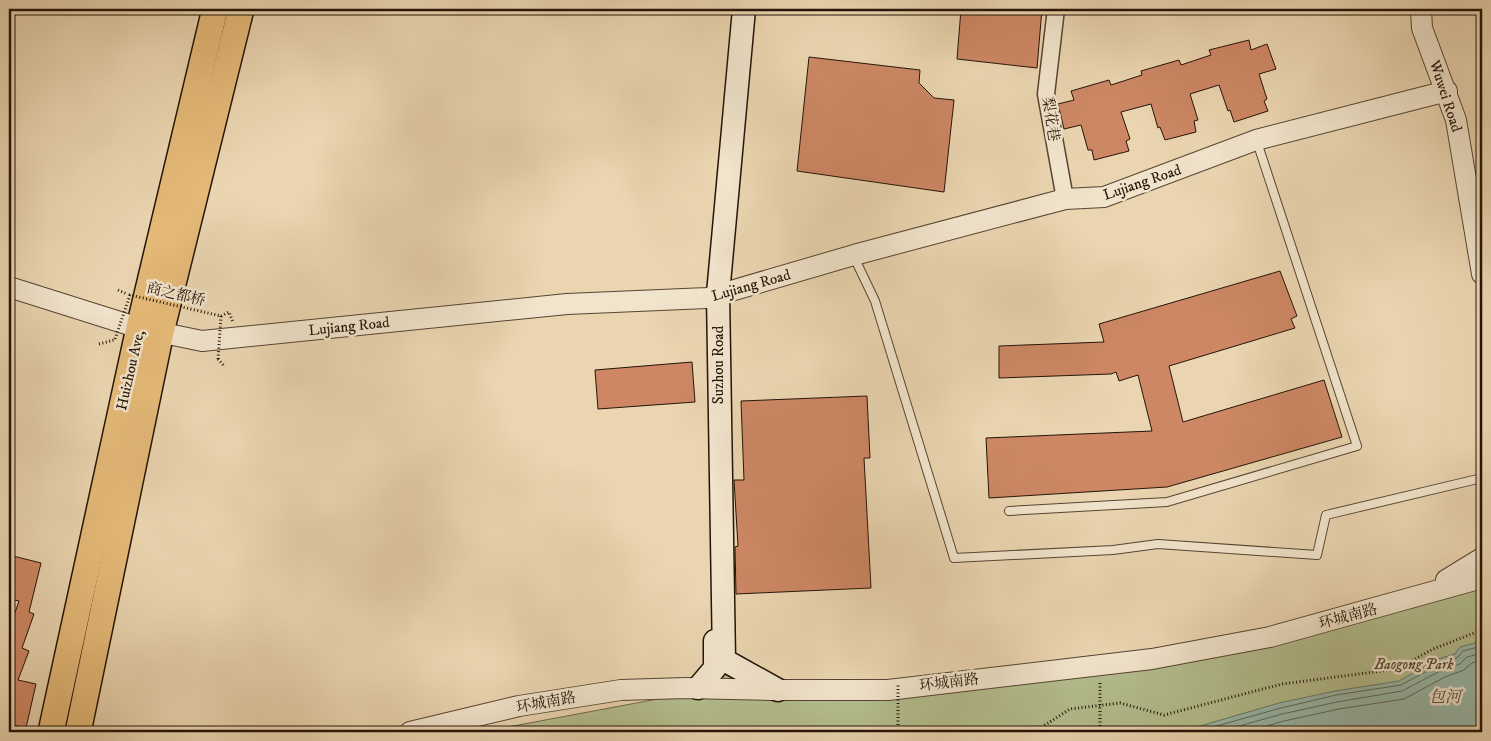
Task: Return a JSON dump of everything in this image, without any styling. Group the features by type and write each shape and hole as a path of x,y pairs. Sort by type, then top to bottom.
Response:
{"main road":[{"name":"Huizhou Ave,","path":"78,732 150,330 215,9"},
{"name":"Huizhou Ave,","path":"51,732 150,330 241,9"},
{"name":"Suzhou Road","path":"698,688 715,668 712,296 732,9"},
{"name":"Suzhou Road","path":"744,9 712,296 724,660 778,690"}],"street":[{"name":"梨花巷","path":"1056,9 1046,94 1064,199"},
{"name":"Wuwei Road","path":"1421,9 1422,28 1456,120 1482,274"},
{"name":"Lujiang Road","path":"9,287 150,330 202,341 567,304 712,296 854,255 1064,199 1104,197 1256,140 1447,92"},
{"path":"1432,593 1441,583 1482,558"},
{"name":"环城南路","path":"410,732 519,706 621,690 698,688 888,690 1152,658 1270,636 1482,578"}],"lane":[{"path":"1009,511 1167,502 1358,446 1256,140"},
{"path":"854,255 875,300 954,558 1113,550 1158,544 1317,555 1326,515 1482,478"}],"path":[{"path":"118,290 130,295"},
{"name":"商之都桥","path":"99,344 115,339 130,295 221,316 218,359 225,367"},
{"path":"221,316 229,312"},
{"path":"891,732 1042,727 1070,709 1120,703 1164,715 1282,684 1397,669 1433,649 1482,630"},
{"path":"1100,679 1100,732"},
{"path":"898,685 898,732"}],"green space":[{"name":"Baogong Park","path":"1482,573 1482,732 481,732 690,693 715,668 783,680 898,685 1100,670"}],"water":[{"name":"包河","path":"1482,641 1482,732 1162,732 1183,731 1279,703 1335,691 1399,681 1438,659 1455,654 1460,647"}],"building":[{"path":"961,9 1042,9 1037,68 957,59"},
{"path":"1249,40 1251,50 1267,44 1276,69 1259,74 1267,99 1264,101 1268,111 1234,122 1219,85 1190,94 1198,120 1194,121 1196,132 1165,140 1160,127 1158,128 1151,104 1121,112 1130,139 1126,141 1129,151 1094,160 1092,150 1088,150 1081,125 1064,129 1058,104 1074,100 1071,91 1109,80 1111,85 1142,75 1141,71 1179,60 1181,65 1211,55 1209,50"},
{"path":"809,57 920,70 919,83 934,98 954,100 944,192 797,171"},
{"path":"1280,271 1297,316 1291,319 1295,328 1169,366 1183,422 1324,380 1342,437 1167,487 989,498 986,438 1152,431 1138,375 1119,381 1116,372 1111,374 999,378 999,346 1104,342 1099,324"},
{"path":"692,362 695,402 598,409 595,370"},
{"path":"867,396 870,458 864,458 871,588 736,594 735,547 738,546 734,480 744,480 741,401"},
{"path":"9,555 41,563 29,612 34,614 22,648 29,651 18,680 36,684 26,728 9,724 9,630 19,601 9,599"}]}
